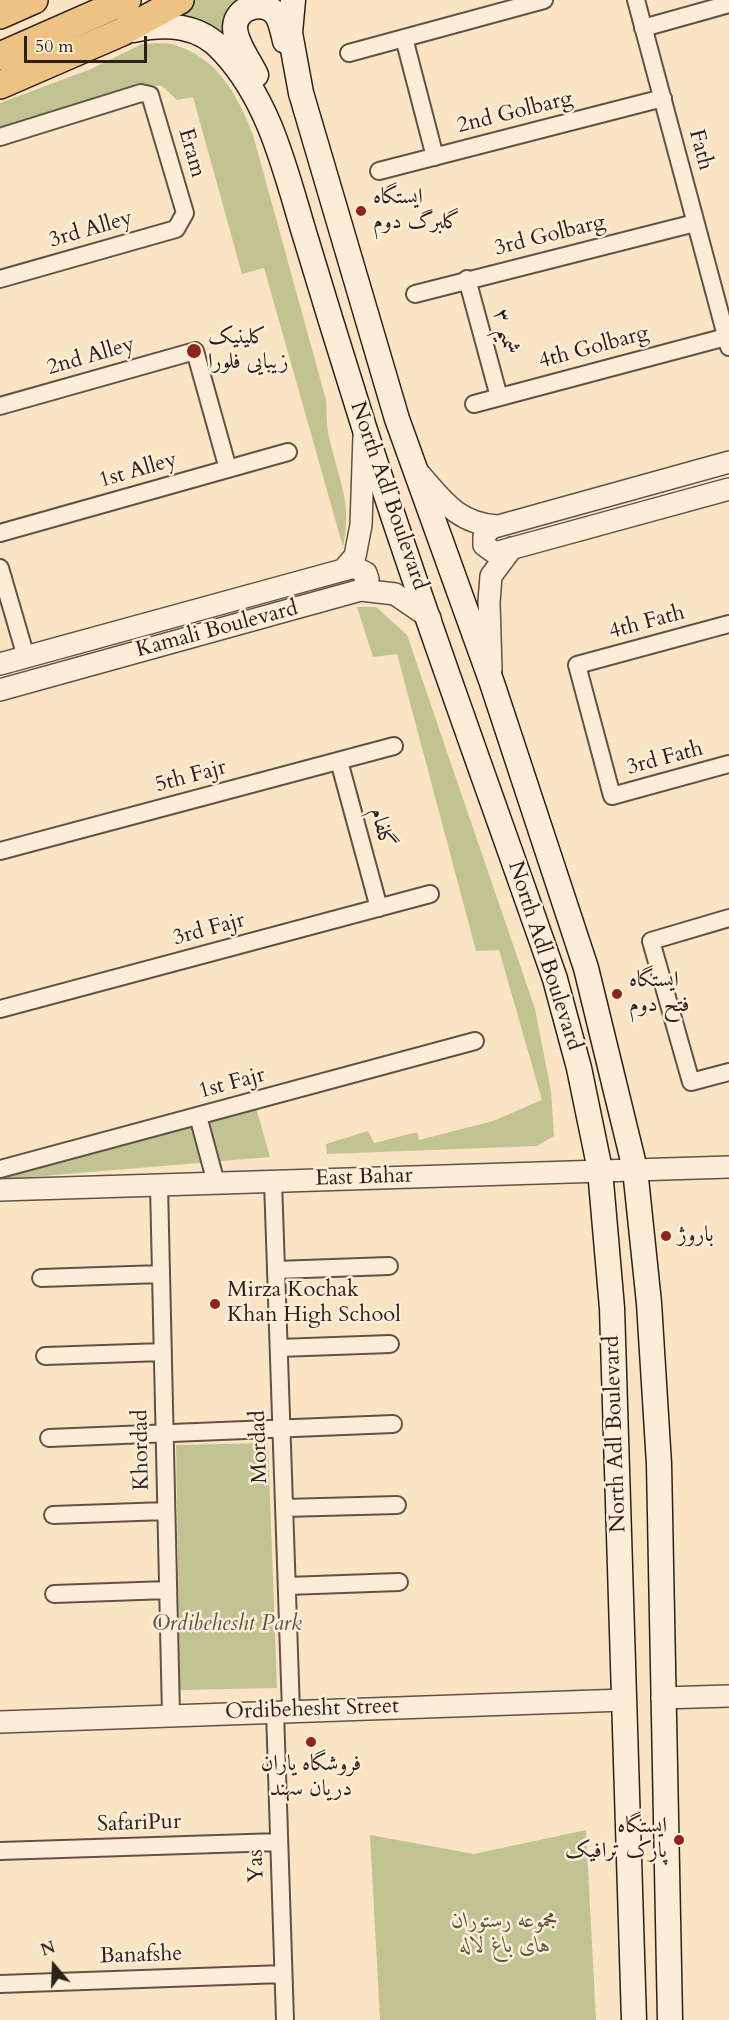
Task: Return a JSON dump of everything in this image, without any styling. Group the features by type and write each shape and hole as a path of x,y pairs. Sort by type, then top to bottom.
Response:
{"highway":[{"path":"0,15 34,0"},
{"path":"0,56 127,0"},
{"path":"0,85 122,32 180,0"}],"main road":[{"name":"North Adl Boulevard","path":"293,0 290,33 301,93 414,468 492,683 586,968 635,1169 649,1303 658,1464 670,2020"},
{"path":"271,124 255,73 237,39 235,28 237,18 250,5 263,4 277,15 301,93"},
{"name":"North Adl Boulevard","path":"122,32 161,24 178,26 207,37 222,49 234,64 271,124 364,429 555,979 579,1068 600,1170 612,1308 634,2020"}],"street":[{"path":"349,53 544,0"},
{"name":"Fath","path":"636,0 728,342"},
{"path":"644,28 729,4"},
{"path":"404,38 435,157"},
{"name":"Eram","path":"0,137 141,93 150,95 185,213"},
{"name":"2nd Golbarg","path":"379,171 663,98"},
{"name":"3rd Alley","path":"0,279 176,229 185,213"},
{"name":"3rd Golbarg","path":"415,294 467,279 696,223"},
{"name":"شمیم ۳","path":"467,279 499,397"},
{"name":"4th Golbarg","path":"474,404 728,342"},
{"name":"2nd Alley","path":"0,406 195,351 228,469"},
{"path":"361,590 368,579 366,573 349,568 355,556 361,525 364,429"},
{"name":"1st Alley","path":"0,533 288,452"},
{"path":"414,468 459,516 475,525 494,527 729,462"},
{"path":"494,527 483,540 487,550 503,550 729,489"},
{"path":"492,683 489,602 491,576 503,550"},
{"path":"0,568 26,657"},
{"name":"Kamali Boulevard","path":"0,664 349,568"},
{"name":"Kamali Boulevard","path":"0,690 361,590 395,594 430,618"},
{"name":"4th Fath","path":"612,796 577,665 729,624"},
{"name":"5th Fajr","path":"0,851 394,746"},
{"name":"گلفام","path":"339,761 379,908"},
{"name":"3rd Fath","path":"612,796 729,764"},
{"name":"3rd Fajr","path":"0,1009 430,894"},
{"path":"729,918 651,940 691,1082 729,1072"},
{"name":"1st Fajr","path":"0,1169 475,1041"},
{"path":"198,1116 216,1183"},
{"name":"East Bahar","path":"0,1190 729,1167"},
{"name":"Mordad","path":"273,1181 287,1586 283,1711"},
{"name":"Khordad","path":"159,1185 171,1715"},
{"path":"276,1270 389,1266"},
{"path":"41,1278 161,1274"},
{"path":"279,1348 390,1344"},
{"path":"45,1356 163,1352"},
{"path":"49,1438 393,1424"},
{"path":"284,1508 397,1504"},
{"path":"53,1515 166,1511"},
{"path":"287,1586 399,1582"},
{"path":"54,1594 168,1590"},
{"path":"662,1698 729,1695"},
{"name":"Ordibehesht Street","path":"0,1722 624,1700"},
{"name":"Yas","path":"283,1711 279,1842 285,2020"},
{"name":"SafariPur","path":"0,1851 279,1842"},
{"name":"Banafshe","path":"0,1984 283,1974"}],"green space":[{"path":"187,0 241,0 227,43 176,17"},
{"path":"142,44 171,44 204,59 215,69 233,93 253,135 326,400 328,432 345,503 346,531 343,547 264,268 242,274 193,97 177,100 162,86 139,85 0,130 0,103 91,69"},
{"path":"357,607 376,607 407,635 535,1009 551,1091 554,1136 537,1146 327,1154 326,1144 368,1131 374,1143 417,1132 419,1140 493,1121 542,1100 499,950 476,951 397,654 373,657"},
{"path":"256,1108 270,1157 7,1179 8,1173"},
{"name":"Ordibehesht Park","path":"268,1443 277,1688 180,1690 176,1445"},
{"name":"مجموعه رستوران های باغ لاله","path":"586,1830 596,2020 380,2020 370,1835 474,1854"}],"place":[{"name":"ایستگاه گلبرگ دوم","path":"361,211"},
{"name":"کلینیک زیبایی فلورا","path":"194,351"},
{"name":"ایستگاه فتح دوم","path":"617,994"},
{"name":"باروژ","path":"666,1236"},
{"name":"Mirza Kochak Khan High School","path":"215,1304"},
{"name":"فروشگاه یاران دریان سهند","path":"311,1742"},
{"name":"ایستگاه پارک ترافیک","path":"679,1840"}]}
